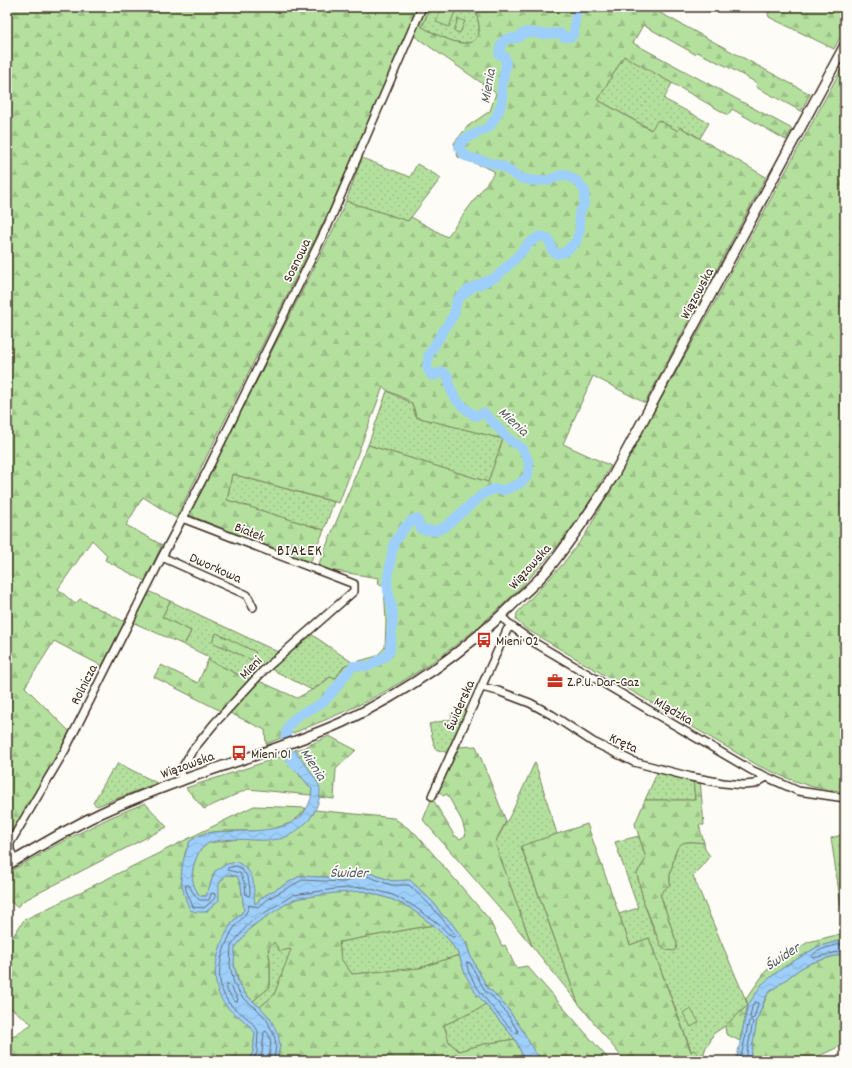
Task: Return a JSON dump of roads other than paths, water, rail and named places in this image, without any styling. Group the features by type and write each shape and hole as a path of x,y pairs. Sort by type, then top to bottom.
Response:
{"main road":[{"name":"Wiązowska","path":"11,862 101,813 181,781 297,740 342,722 416,682 459,652 501,616 547,570 580,528 612,478 845,45"}],"street":[{"name":"Sosnowa","path":"182,518 208,469 328,225 422,7"},
{"name":"Rolnicza","path":"11,862 10,843 65,750 182,518"},
{"name":"Białek","path":"182,518 354,584"},
{"name":"Dworkowa","path":"162,557 247,595 253,607"},
{"name":"Mieni","path":"181,781 181,770 192,751 214,724 263,671 354,591 354,584"},
{"name":"Mlądzka","path":"501,616 541,647 751,770 798,790 845,798"},
{"name":"Świderska","path":"432,796 507,630 512,626"},
{"name":"Kręta","path":"481,687 498,691 530,703 552,715 593,742 634,762 691,777 722,783 744,785 755,784 766,777"}],"water":[{"path":"295,750 313,774 320,789 319,801 311,817 299,829 283,838 271,840 234,839 216,841 206,845 198,854 193,867 192,876 195,888 200,896 206,896 215,871 227,864 237,862 244,866 251,875 254,885 255,904 264,896 300,876 344,878 364,871 392,881 410,880 434,903 442,915 450,921 466,943 471,957 488,989 493,992 508,1009 523,1031 535,1053 547,1061 525,1061 515,1039 475,992 465,974 459,955 449,940 433,925 410,908 391,899 364,891 335,893 294,899 252,926 235,948 234,964 238,983 246,995 270,1018 278,1034 280,1045 277,1061 248,1061 253,1052 255,1032 227,1007 221,998 215,978 218,956 225,935 233,922 244,910 241,885 237,876 226,875 219,883 219,900 206,912 196,912 190,910 183,891 181,876 182,868 190,841 200,835 220,832 265,830 280,827 293,822 303,813 311,800 312,789 283,756"},
{"path":"845,939 845,953 811,963 801,968 768,993 757,1020 750,1061 736,1061 748,1005 762,984 784,967 817,947"}],"waterway":[{"name":"Mienia","path":"295,765 286,746 286,733 288,726 292,721 301,714 323,702 353,666 369,666 386,656 390,651 393,613 387,585 394,543 405,527 414,519 417,519 421,529 435,531 445,527 483,494 494,489 504,490 519,484 528,476 529,463 523,449 509,439 484,413 475,416 464,408 453,395 448,376 442,372 432,376 427,367 429,354 454,314 457,300 469,289 496,277 528,244 540,236 548,238 552,250 557,254 565,252 576,242 580,229 579,214 584,204 585,191 577,181 564,174 549,180 535,181 520,178 502,166 465,156 459,147 463,140 489,127 497,115 502,102 502,84 506,64 505,57 499,54 501,44 506,39 517,38 526,32 543,34 559,33 564,37 571,37 574,34 575,19 579,7"}],"place":[{"name":"Mieni 02","path":"484,640"},
{"name":"Z.P.U. Dar-Gaz","path":"555,681"},
{"name":"Mieni 01","path":"239,753"}],"district":[{"name":"BIAŁEK","path":"300,550"}],"water label":[{"name":"Świder","path":"349,872"},
{"name":"Świder","path":"782,956"}]}
